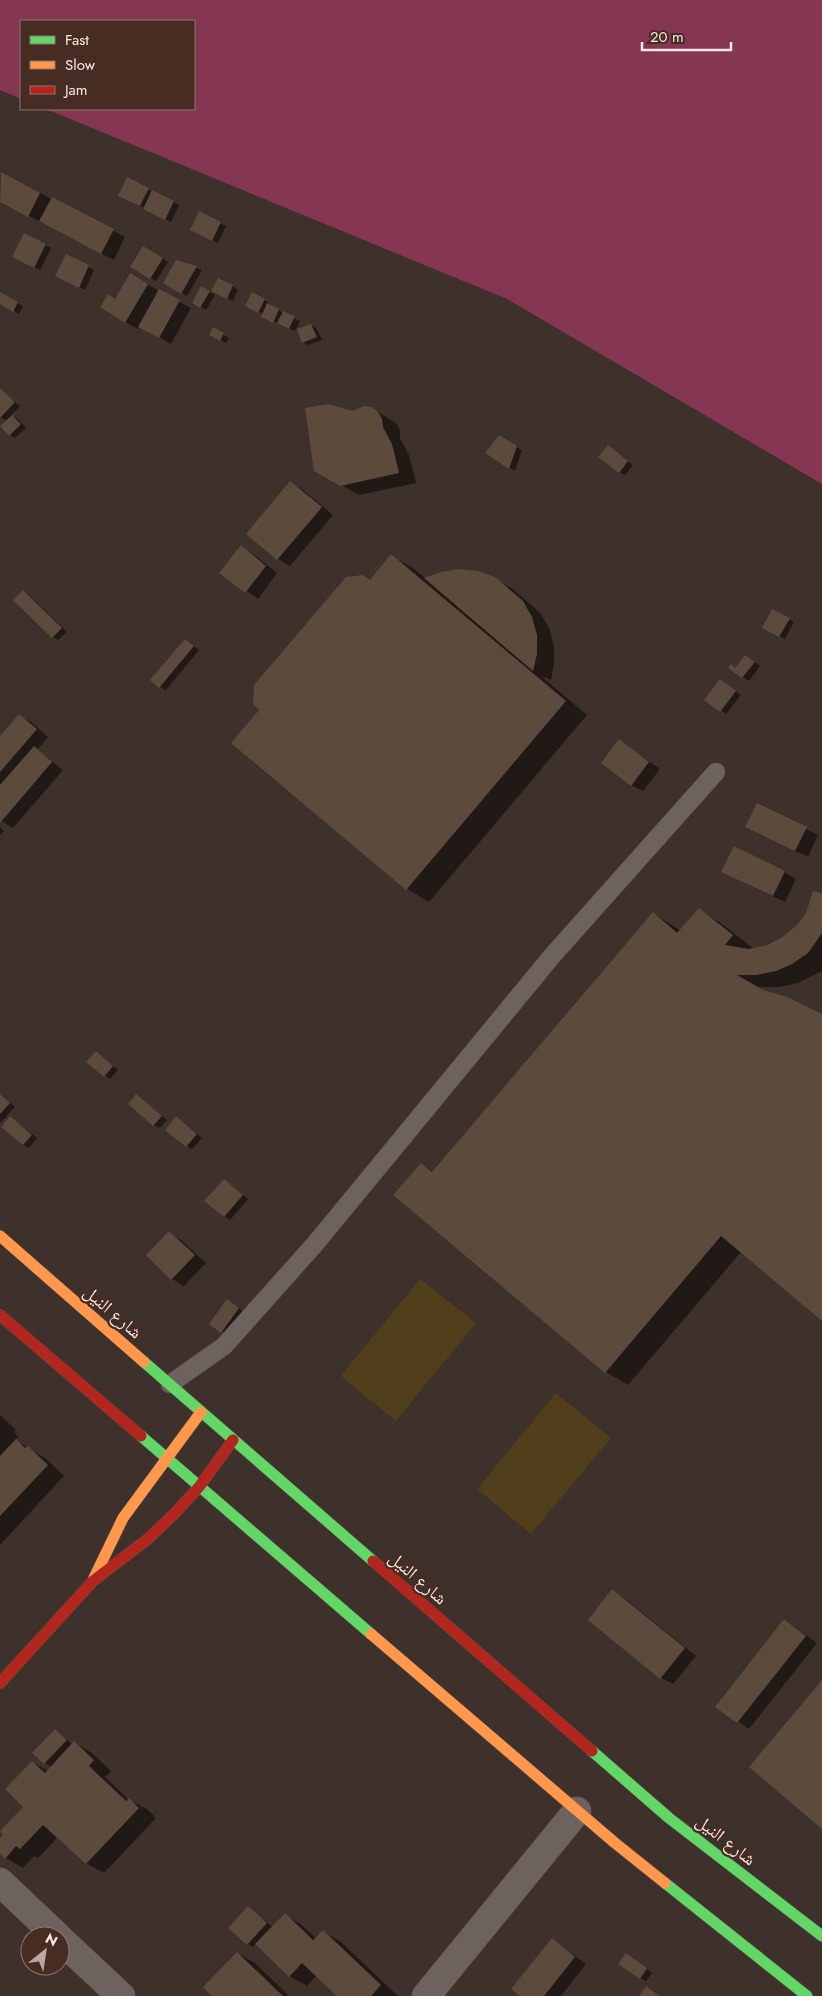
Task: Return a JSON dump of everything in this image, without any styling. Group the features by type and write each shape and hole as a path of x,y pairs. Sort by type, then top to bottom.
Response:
{"main road":[{"name":"شارع النيل","path":"0,1236 669,1818 822,1936"},
{"path":"0,1315 615,1844 808,1996"},
{"path":"93,1581 123,1518 201,1412"},
{"path":"0,1683 93,1581 149,1538 199,1487 233,1440"}],"street":[{"path":"426,1996 577,1811"},
{"path":"0,1882 46,1926"},
{"path":"70,1948 121,1996"}],"lane":[{"path":"170,1384 224,1346 315,1244 552,956 716,772"}],"shaded area":[{"path":"0,0 822,0 822,484 507,299 48,110 195,110 195,20 20,20 20,99 0,90"},
{"path":"420,1279 476,1323 396,1421 341,1376"},
{"path":"556,1393 611,1438 531,1534 477,1489"}],"building":[{"path":"1,172 40,193 28,217 0,202"},
{"path":"127,177 149,188 140,206 118,196"},
{"path":"152,190 174,201 165,220 143,209"},
{"path":"52,197 114,229 101,254 39,221"},
{"path":"199,211 221,222 212,241 190,230"},
{"path":"24,233 46,244 34,268 12,257"},
{"path":"143,246 163,258 150,279 130,267"},
{"path":"66,254 89,265 79,288 55,276"},
{"path":"176,260 197,266 181,294 163,283"},
{"path":"130,273 148,284 125,323 100,307 108,294 115,299"},
{"path":"218,278 233,285 227,299 211,291"},
{"path":"201,286 210,291 200,308 192,303"},
{"path":"159,289 180,300 159,338 138,327"},
{"path":"0,292 18,302 13,312 0,304"},
{"path":"252,292 265,299 258,313 245,306"},
{"path":"267,303 279,309 273,323 261,317"},
{"path":"283,311 295,316 289,329 277,323"},
{"path":"311,324 317,337 302,343 297,329"},
{"path":"213,327 224,333 220,341 209,335"},
{"path":"0,388 15,402 0,418"},
{"path":"328,404 353,411 364,406 372,407 378,412 392,444 399,473 340,486 314,471 305,408"},
{"path":"12,415 21,424 9,436 0,426"},
{"path":"499,435 517,446 509,469 485,453"},
{"path":"608,445 628,461 619,473 598,457"},
{"path":"290,481 322,507 277,560 246,534"},
{"path":"241,545 266,566 245,593 219,573"},
{"path":"391,554 566,701 406,890 231,743 259,710 253,704 254,685 346,577 363,575 370,580"},
{"path":"460,569 478,571 495,577 523,601 532,617 537,635 537,654 533,671 424,578 441,572"},
{"path":"23,590 62,628 52,638 13,600"},
{"path":"772,609 790,618 779,637 762,628"},
{"path":"185,639 194,646 159,688 150,680"},
{"path":"745,655 755,662 742,678 728,668 731,664 735,668"},
{"path":"720,679 736,691 720,712 704,700"},
{"path":"19,714 37,729 0,772 0,736"},
{"path":"619,739 649,762 631,786 601,763"},
{"path":"34,746 52,762 0,823 0,785"},
{"path":"757,803 807,827 795,851 745,827"},
{"path":"734,846 785,871 773,896 721,872"},
{"path":"813,891 822,893 822,933 808,953 792,964 776,971 756,975 737,975 763,990 787,997 822,1014 822,1321 721,1236 605,1373 393,1195 421,1163 432,1172 653,912 677,933 699,908 733,935 725,945 749,949 768,945 784,936 796,926 806,913"},
{"path":"96,1051 113,1066 104,1077 86,1062"},
{"path":"0,1094 10,1103 0,1114"},
{"path":"136,1094 162,1116 153,1126 128,1104"},
{"path":"10,1116 32,1135 23,1145 1,1127"},
{"path":"176,1116 197,1134 186,1147 165,1130"},
{"path":"224,1179 243,1195 224,1217 204,1201"},
{"path":"169,1231 195,1255 171,1280 146,1255"},
{"path":"227,1299 239,1308 221,1333 209,1324"},
{"path":"16,1439 25,1448 28,1446 48,1465 0,1516 0,1456"},
{"path":"612,1589 685,1648 660,1679 588,1620"},
{"path":"784,1619 806,1636 737,1723 715,1707"},
{"path":"822,1680 822,1829 749,1767"},
{"path":"55,1729 67,1740 44,1764 32,1753"},
{"path":"74,1741 94,1760 89,1766 126,1801 129,1798 139,1808 86,1864 43,1825 20,1849 16,1846 5,1859 0,1854 0,1838 3,1834 0,1831 23,1807 5,1789 32,1761 45,1773"},
{"path":"248,1906 267,1923 247,1945 228,1928"},
{"path":"285,1913 313,1940 323,1930 381,1985 371,1996 337,1996 302,1963 289,1977 255,1944"},
{"path":"552,1938 575,1957 544,1996 520,1996 511,1989"},
{"path":"237,1952 283,1996 212,1996 203,1987"},
{"path":"626,1953 647,1968 640,1979 618,1964"},
{"path":"646,1986 659,1996 639,1996"}],"traffic: fast":[{"path":"144,1362 373,1561"},
{"path":"141,1436 371,1634"},
{"path":"592,1751 669,1818 822,1936"},
{"path":"665,1883 807,1996"}],"traffic: slow":[{"path":"0,1236 144,1362"},
{"path":"94,1578 123,1518 201,1412"},
{"path":"371,1634 615,1843 665,1883"}],"traffic: jam":[{"path":"0,1315 141,1436"},
{"path":"0,1683 93,1581 149,1538 175,1513 199,1487 233,1440"},
{"path":"373,1561 592,1751"}]}
